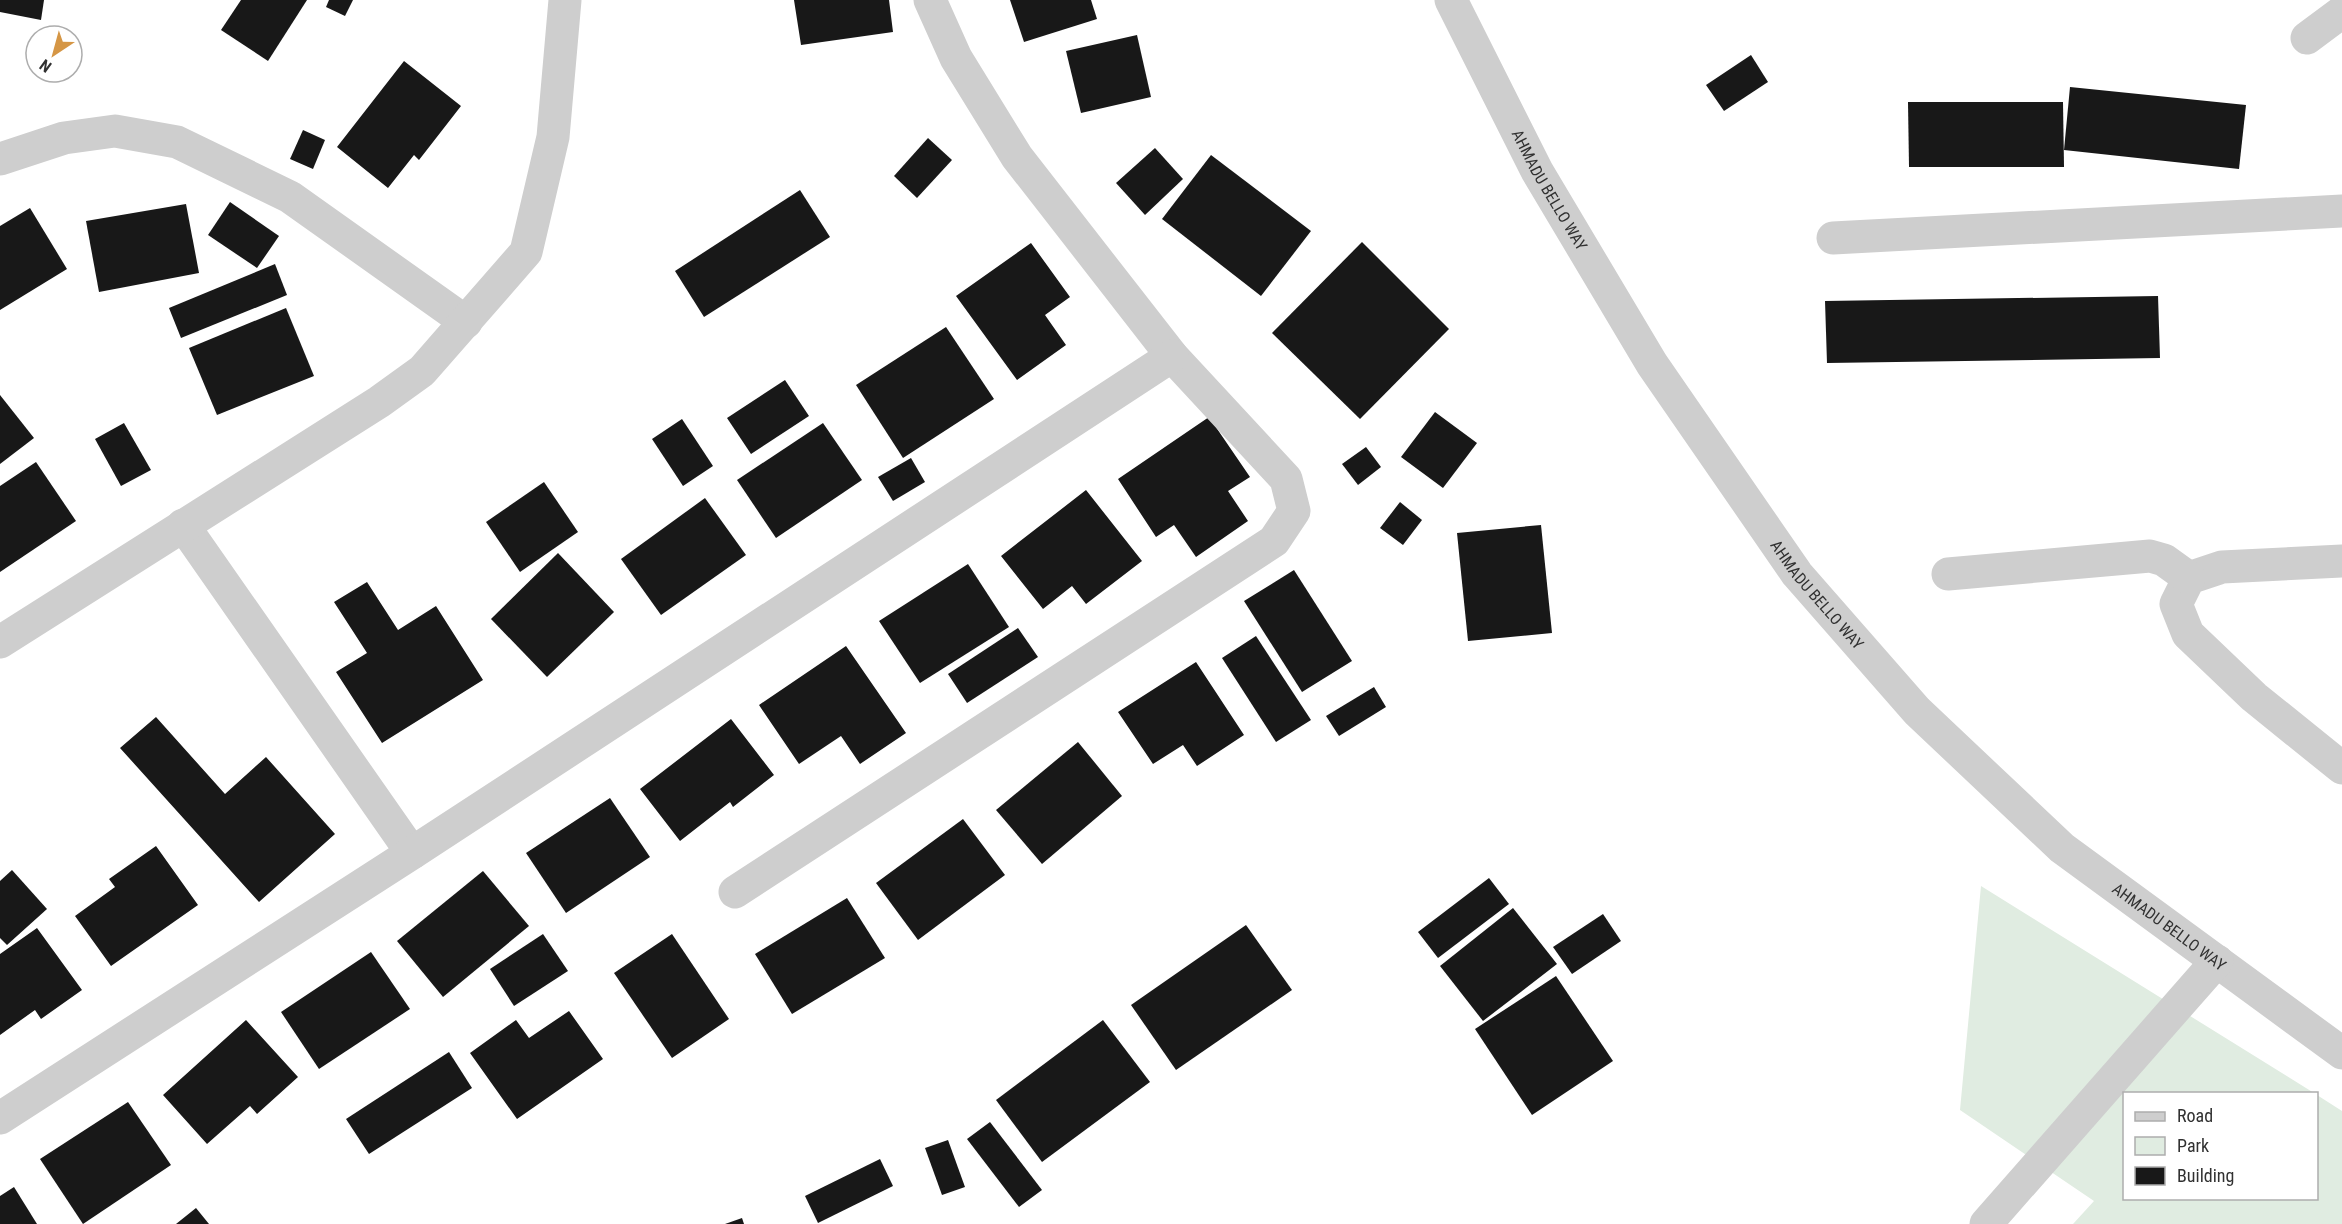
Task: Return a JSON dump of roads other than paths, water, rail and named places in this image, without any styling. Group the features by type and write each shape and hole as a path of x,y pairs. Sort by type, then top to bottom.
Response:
{"street":[{"path":"0,642 379,402 422,371 466,322 526,252 552,137 565,0"},
{"path":"735,892 1274,541 1294,511 1286,479 1172,356 1017,157 956,58 930,0"},
{"name":"AHMADU BELLO WAY","path":"1451,0 1537,171 1652,364 1797,574 1917,711 2062,848 2342,1053"},
{"path":"2307,38 2342,12"},
{"path":"0,159 64,138 115,131 177,142 290,197 466,322"},
{"path":"1833,238 2342,211"},
{"path":"0,1118 412,854 1172,356"},
{"path":"183,525 412,854"},
{"path":"1948,574 2150,556 2164,560 2189,578"},
{"path":"2342,561 2222,567 2189,578 2176,604 2188,634 2254,697 2342,768"},
{"path":"1986,1224 2217,961"}]}
